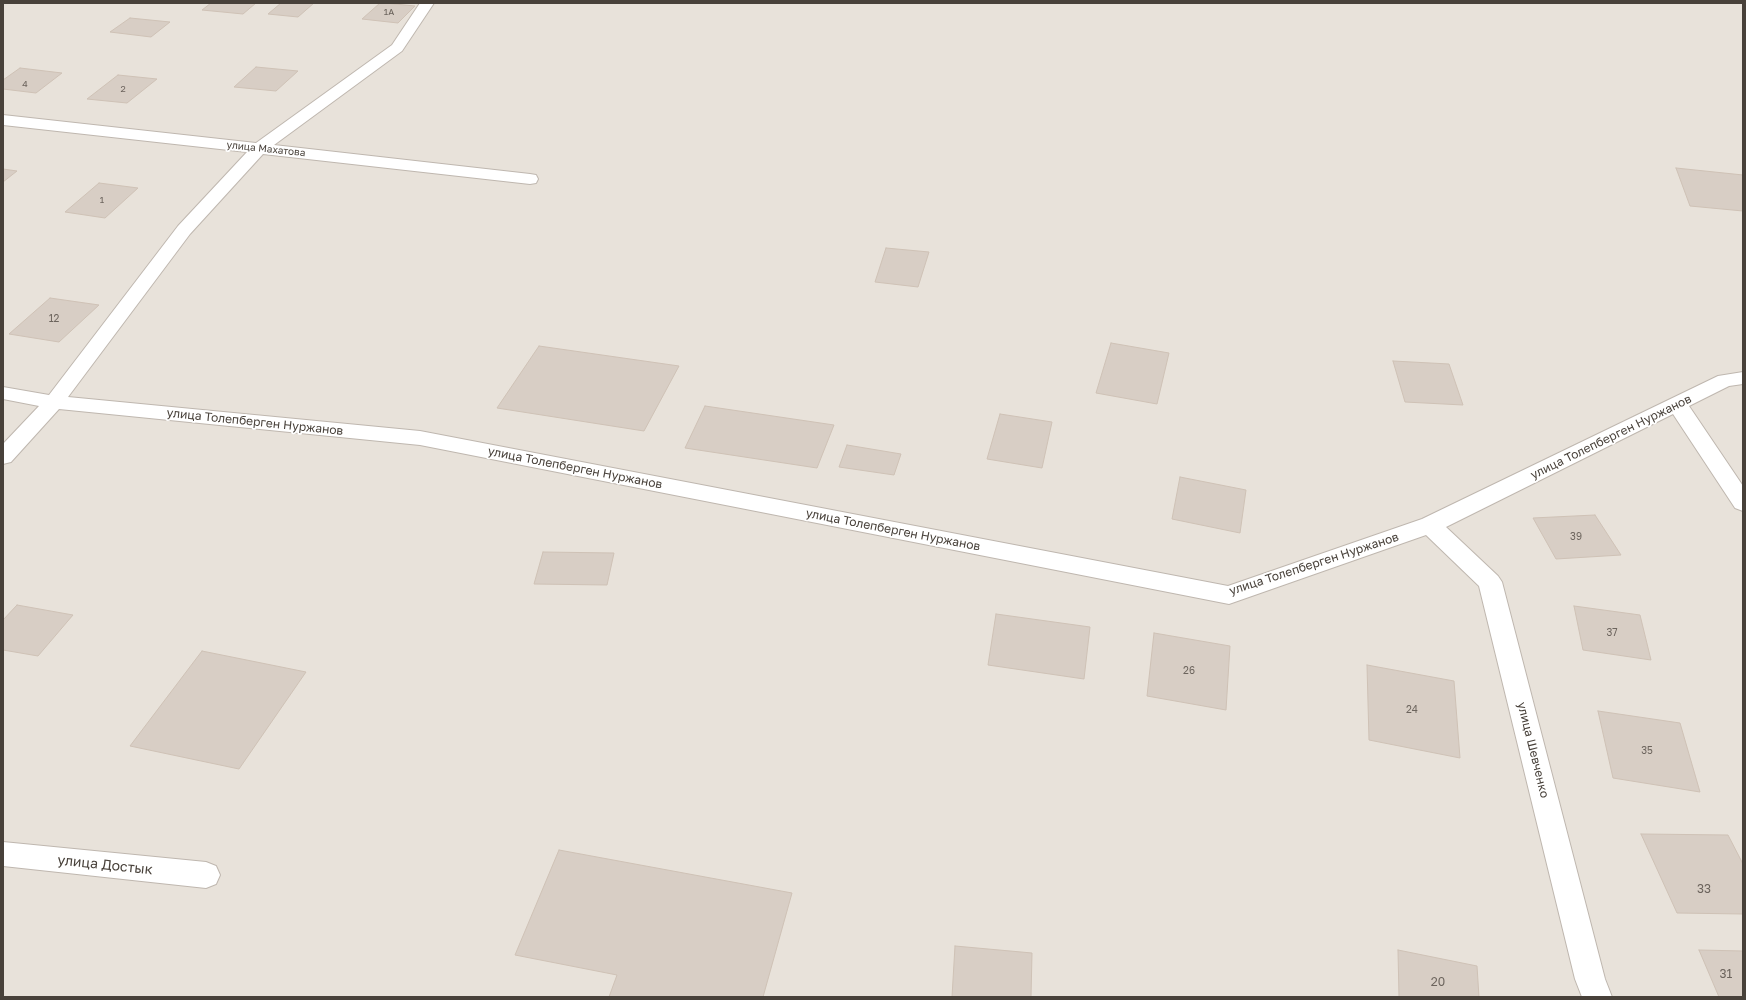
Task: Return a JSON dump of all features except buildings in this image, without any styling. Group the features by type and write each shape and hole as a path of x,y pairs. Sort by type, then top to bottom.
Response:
{"street":[{"path":"3,457 54,402 184,230 259,149 397,48 427,3"},
{"name":"улица Махатова","path":"3,120 530,179"},
{"name":"улица Толепберген Нуржанов","path":"3,393 54,402 420,438 1229,595 1430,525 1725,380 1743,378"},
{"path":"1677,404 1743,503"},
{"name":"улица Шевченко","path":"1430,525 1490,582 1590,979 1597,997"},
{"name":"улица Достык","path":"3,854 206,875"}],"shaded area":[{"path":"3,3 1743,3 1743,997 3,997"}]}
